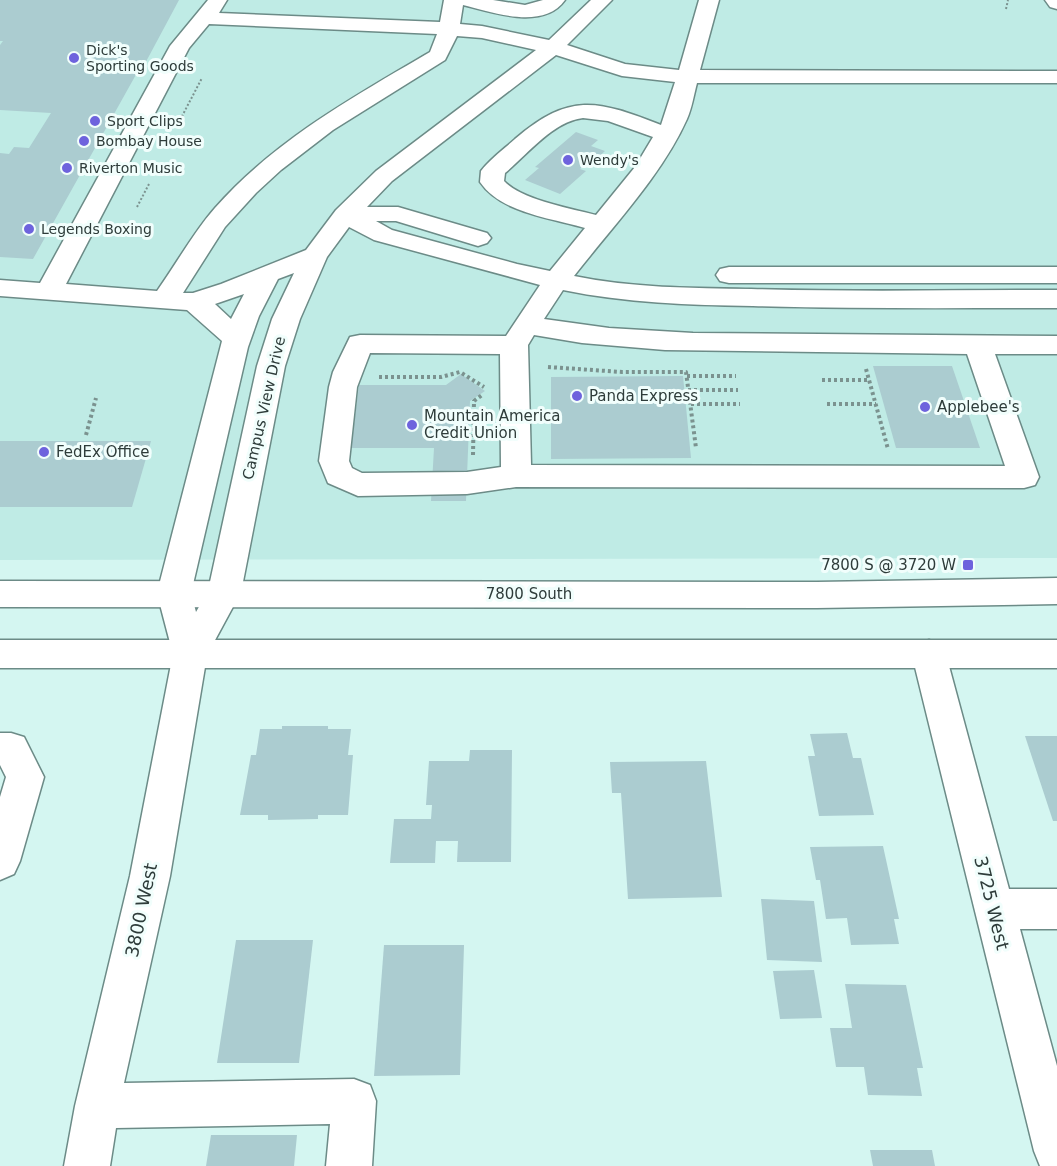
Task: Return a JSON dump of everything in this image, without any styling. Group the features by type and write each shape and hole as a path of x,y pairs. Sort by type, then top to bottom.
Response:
{"street":[{"path":"49,291 180,46 220,0"},
{"path":"166,298 192,256 226,211 276,162 320,127 438,56 445,45 450,28 454,0"},
{"path":"467,0 528,11 543,8 555,0"},
{"name":"Campus View Drive","path":"190,654 224,592 271,366 286,319 315,256 345,214 384,176 553,47 602,0"},
{"path":"516,476 521,335 563,272 645,170 668,135 676,118 709,0"},
{"path":"204,18 450,28 482,32 553,47 622,70 647,74 1057,77"},
{"path":"602,225 502,193 492,182 493,171 558,117 583,111 603,114 668,135"},
{"path":"345,214 383,235 563,272 602,290 651,295 758,286 1057,275"},
{"path":"0,288 166,298 194,302 315,256"},
{"path":"190,654 174,593 237,340 246,316 268,274"},
{"path":"758,286 1057,299"},
{"path":"758,286 771,344"},
{"path":"194,302 214,316 237,340"},
{"path":"978,345 1024,477 516,476 467,483 358,485 339,475 334,461 343,387 360,344 521,335 771,344 1057,345"},
{"name":"7800 South","path":"0,594 224,592 817,595 1057,591"},
{"path":"0,654 1057,654"},
{"name":"3800 West","path":"87,1166 97,1106 150,876 190,654"},
{"name":"3725 West","path":"929,655 1057,1151"},
{"path":"0,749 11,749 25,777 0,861"},
{"path":"993,909 1057,909"},
{"path":"97,1106 354,1101 349,1166"}],"path":[{"path":"1006,9 1008,0"},
{"path":"180,120 202,78"},
{"path":"137,207 149,184"},
{"path":"548,379 548,367 622,372 686,372 696,450"},
{"path":"866,367 889,453"},
{"path":"374,377 441,377 460,372 489,390 474,401 473,452"},
{"path":"687,376 736,376"},
{"path":"822,380 870,380"},
{"path":"688,390 738,390"},
{"path":"86,435 96,398"},
{"path":"690,404 740,404"},
{"path":"827,404 876,404"}],"shaded area":[{"path":"0,0 1057,0 1057,558 0,560"}],"building":[{"name":"Dick's Sporting Goods","path":"0,0 179,0 33,259 0,257 0,153 9,154 14,147 29,148 51,113 0,110 0,45 3,41 0,41"},
{"path":"576,132 598,140 591,146 605,151 592,163 588,162 580,169 586,171 560,194 525,180 539,168 535,167"},
{"name":"Applebee's","path":"873,366 952,366 980,448 896,448"},
{"name":"Mountain America Credit Union","path":"461,374 485,391 470,401 466,501 431,501 434,448 351,448 359,385 446,385"},
{"path":"683,376 691,458 551,459 551,377"},
{"path":"0,441 151,441 132,507 0,507"},
{"path":"282,726 328,726 328,729 351,729 348,755 353,755 348,815 318,815 318,819 268,820 268,815 240,815 251,755 256,755 260,729 282,729"},
{"path":"847,733 853,758 861,758 874,815 819,816 808,756 815,756 810,734"},
{"path":"1025,736 1057,736 1057,821 1053,821"},
{"path":"470,750 512,750 511,862 457,862 458,841 436,841 435,863 390,863 394,819 431,819 432,805 426,805 429,761 469,761"},
{"path":"706,761 722,897 628,899 621,793 612,793 610,762"},
{"path":"883,846 899,919 894,919 899,944 851,945 847,918 826,919 820,880 816,880 810,847"},
{"path":"761,899 814,901 822,962 767,960"},
{"path":"236,940 313,940 299,1063 217,1063"},
{"path":"384,945 464,945 460,1075 374,1076"},
{"path":"814,970 822,1018 780,1019 773,971"},
{"path":"845,984 906,985 923,1068 917,1068 922,1096 868,1095 864,1067 836,1067 830,1028 852,1028"},
{"path":"211,1135 297,1135 294,1166 206,1166"},
{"path":"870,1150 932,1150 935,1166 873,1166"}],"place":[{"name":"Dick's Sporting Goods","path":"74,58"},
{"name":"Sport Clips","path":"95,121"},
{"name":"Bombay House","path":"84,141"},
{"name":"Wendy's","path":"568,160"},
{"name":"Riverton Music","path":"67,168"},
{"name":"Legends Boxing","path":"29,229"},
{"name":"Panda Express","path":"577,396"},
{"name":"Applebee's","path":"925,407"},
{"name":"Mountain America Credit Union","path":"412,425"},
{"name":"FedEx Office","path":"44,452"},
{"name":"7800 S @ 3720 W","path":"968,565"}]}
